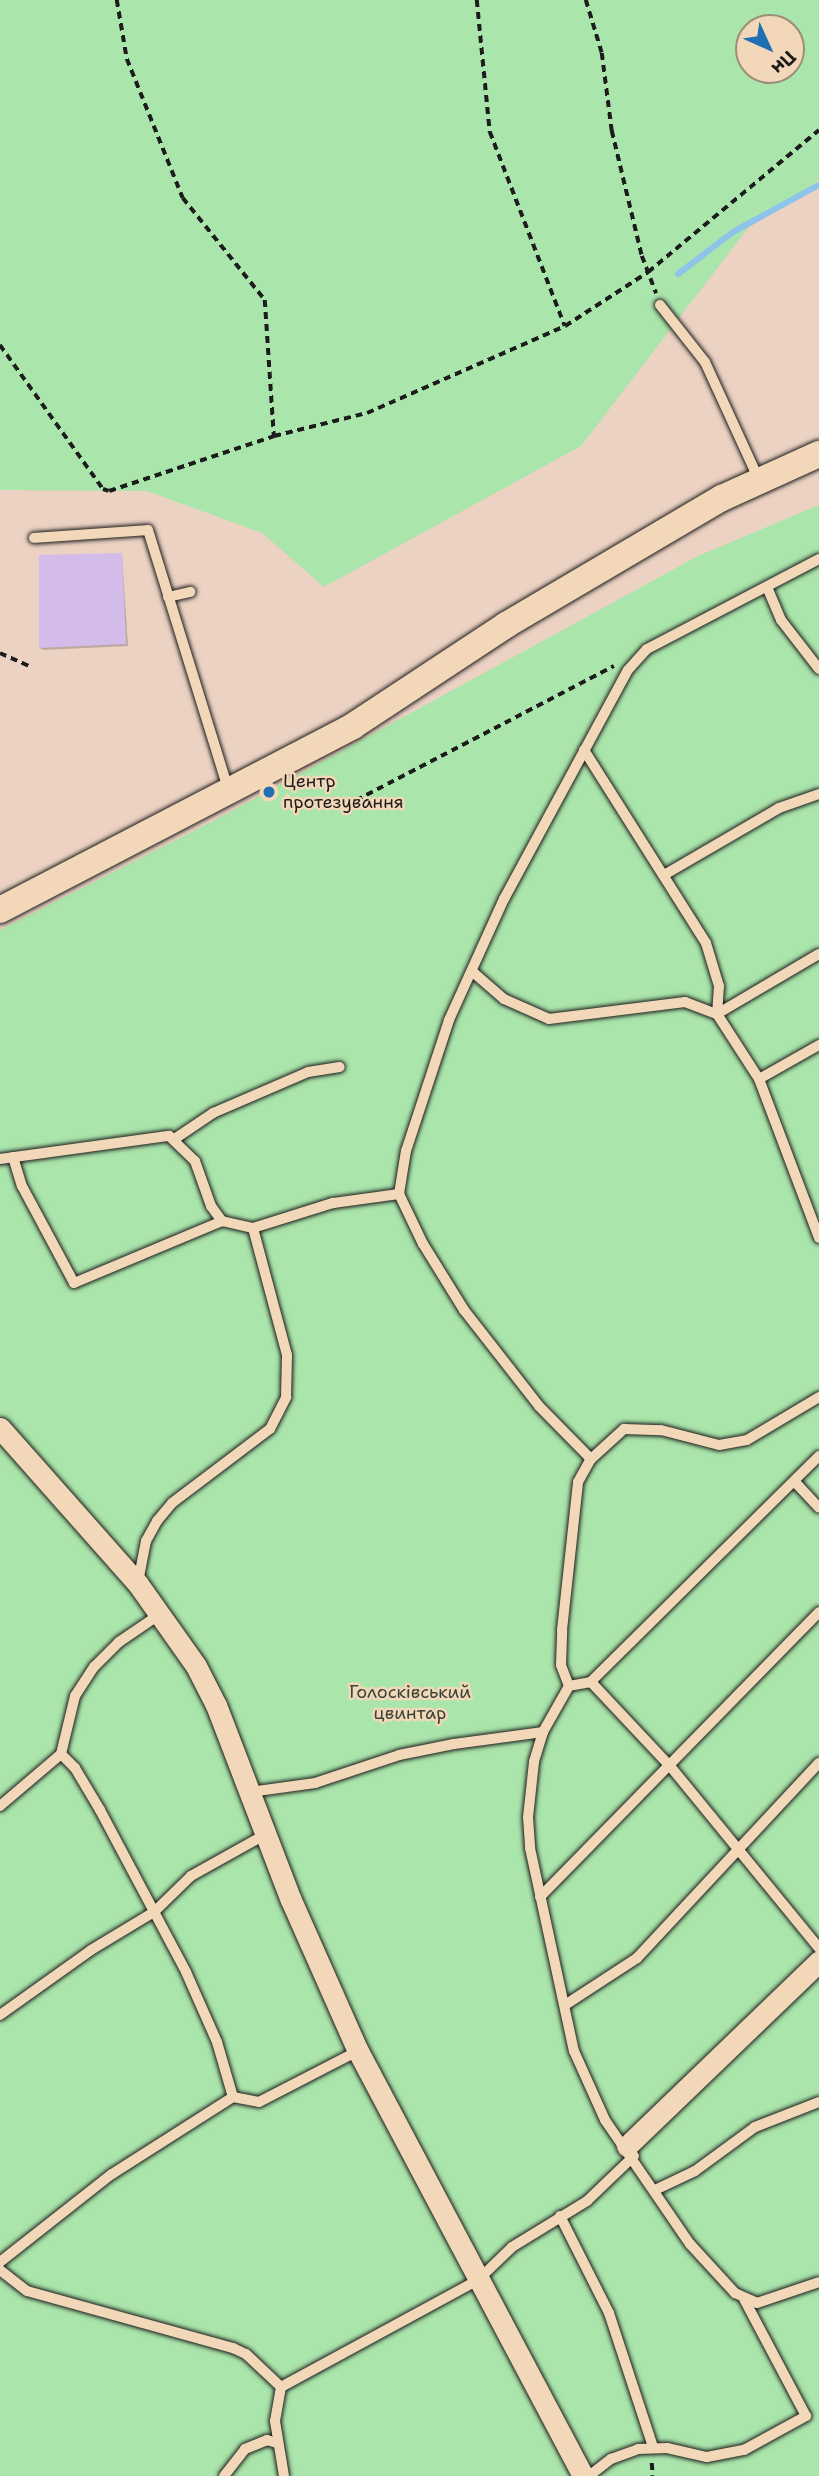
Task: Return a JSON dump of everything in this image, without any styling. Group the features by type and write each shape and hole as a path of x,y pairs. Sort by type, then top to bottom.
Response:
{"street":[{"path":"0,910 353,726 506,625 760,480 819,454"},
{"path":"0,1428 138,1584 160,1614 216,1705 266,1834 358,2051 583,2476"},
{"path":"630,2151 819,1961"}],"lane":[{"path":"660,304 705,362 760,480"},
{"path":"34,538 148,530 229,791"},
{"path":"591,1459 539,1406 464,1310 413,1226 399,1194 413,1125 438,1048 474,973 515,876 628,670 647,649 819,559"},
{"path":"766,587 781,620 819,669"},
{"path":"169,597 190,592"},
{"path":"584,750 692,916 714,963 719,986 717,1014"},
{"path":"664,875 779,808 819,794"},
{"path":"717,1014 819,954"},
{"path":"474,973 504,999 549,1019 685,1002 717,1014 760,1079 819,1238"},
{"path":"760,1079 819,1045"},
{"path":"0,1159 139,1137 176,1138 213,1113 307,1072 340,1068"},
{"path":"176,1138 195,1161 211,1206 222,1221"},
{"path":"13,1157 22,1186 74,1283 222,1221 253,1228 323,1206 399,1194"},
{"path":"138,1584 146,1541 164,1512 271,1429 284,1404 290,1374 287,1355 253,1228"},
{"path":"569,1686 561,1665 562,1630 578,1482 591,1459 624,1429 661,1430 719,1445 747,1440 819,1397"},
{"path":"569,1686 591,1682 819,1456"},
{"path":"795,1482 819,1508"},
{"path":"540,1897 819,1612"},
{"path":"0,1806 61,1754 83,1681 109,1651 160,1614"},
{"path":"591,1682 670,1766 819,1948"},
{"path":"569,1686 543,1732 534,1762 528,1817 540,1897 574,2052 605,2120 630,2151 702,2260 744,2300 806,2416 771,2438 723,2456 653,2447 622,2454 589,2476"},
{"path":"250,1792 315,1783 399,1755 454,1744 543,1732"},
{"path":"61,1754 75,1768 154,1912 217,2042 233,2097"},
{"path":"565,2005 637,1958 819,1763"},
{"path":"0,2015 91,1950 154,1912 191,1876 266,1834"},
{"path":"0,2262 112,2174 233,2097 259,2102 358,2051"},
{"path":"655,2190 695,2171 755,2127 819,2102"},
{"path":"281,2387 478,2280 512,2247 587,2202 630,2151"},
{"path":"560,2216 609,2313 653,2447"},
{"path":"0,2270 27,2291 233,2348 246,2354 281,2387"},
{"path":"744,2300 770,2302 819,2282"},
{"path":"281,2387 277,2443 284,2476"},
{"path":"224,2476 245,2449 267,2440 277,2443"}],"path":[{"path":"117,0 127,59 183,198 265,300 274,436"},
{"path":"477,0 490,132 565,326"},
{"path":"586,0 602,53 612,131 648,272 660,304"},
{"path":"0,345 104,490 119,489 274,436 367,413 565,326 648,272 819,130"},
{"path":"345,806 647,649"},
{"path":"0,653 32,667"}],"green space":[{"path":"0,0 819,0 819,180 748,228 581,446 324,587 262,533 147,491 0,490"},
{"name":"Голосківський цвинтар","path":"819,505 819,2476 0,2476 0,930 217,819 698,556"}],"building":[{"path":"122,553 126,644 39,648 39,555"}],"waterway":[{"path":"678,274 733,232 819,185"}],"place":[{"name":"Центр протезування","path":"269,792"}]}
